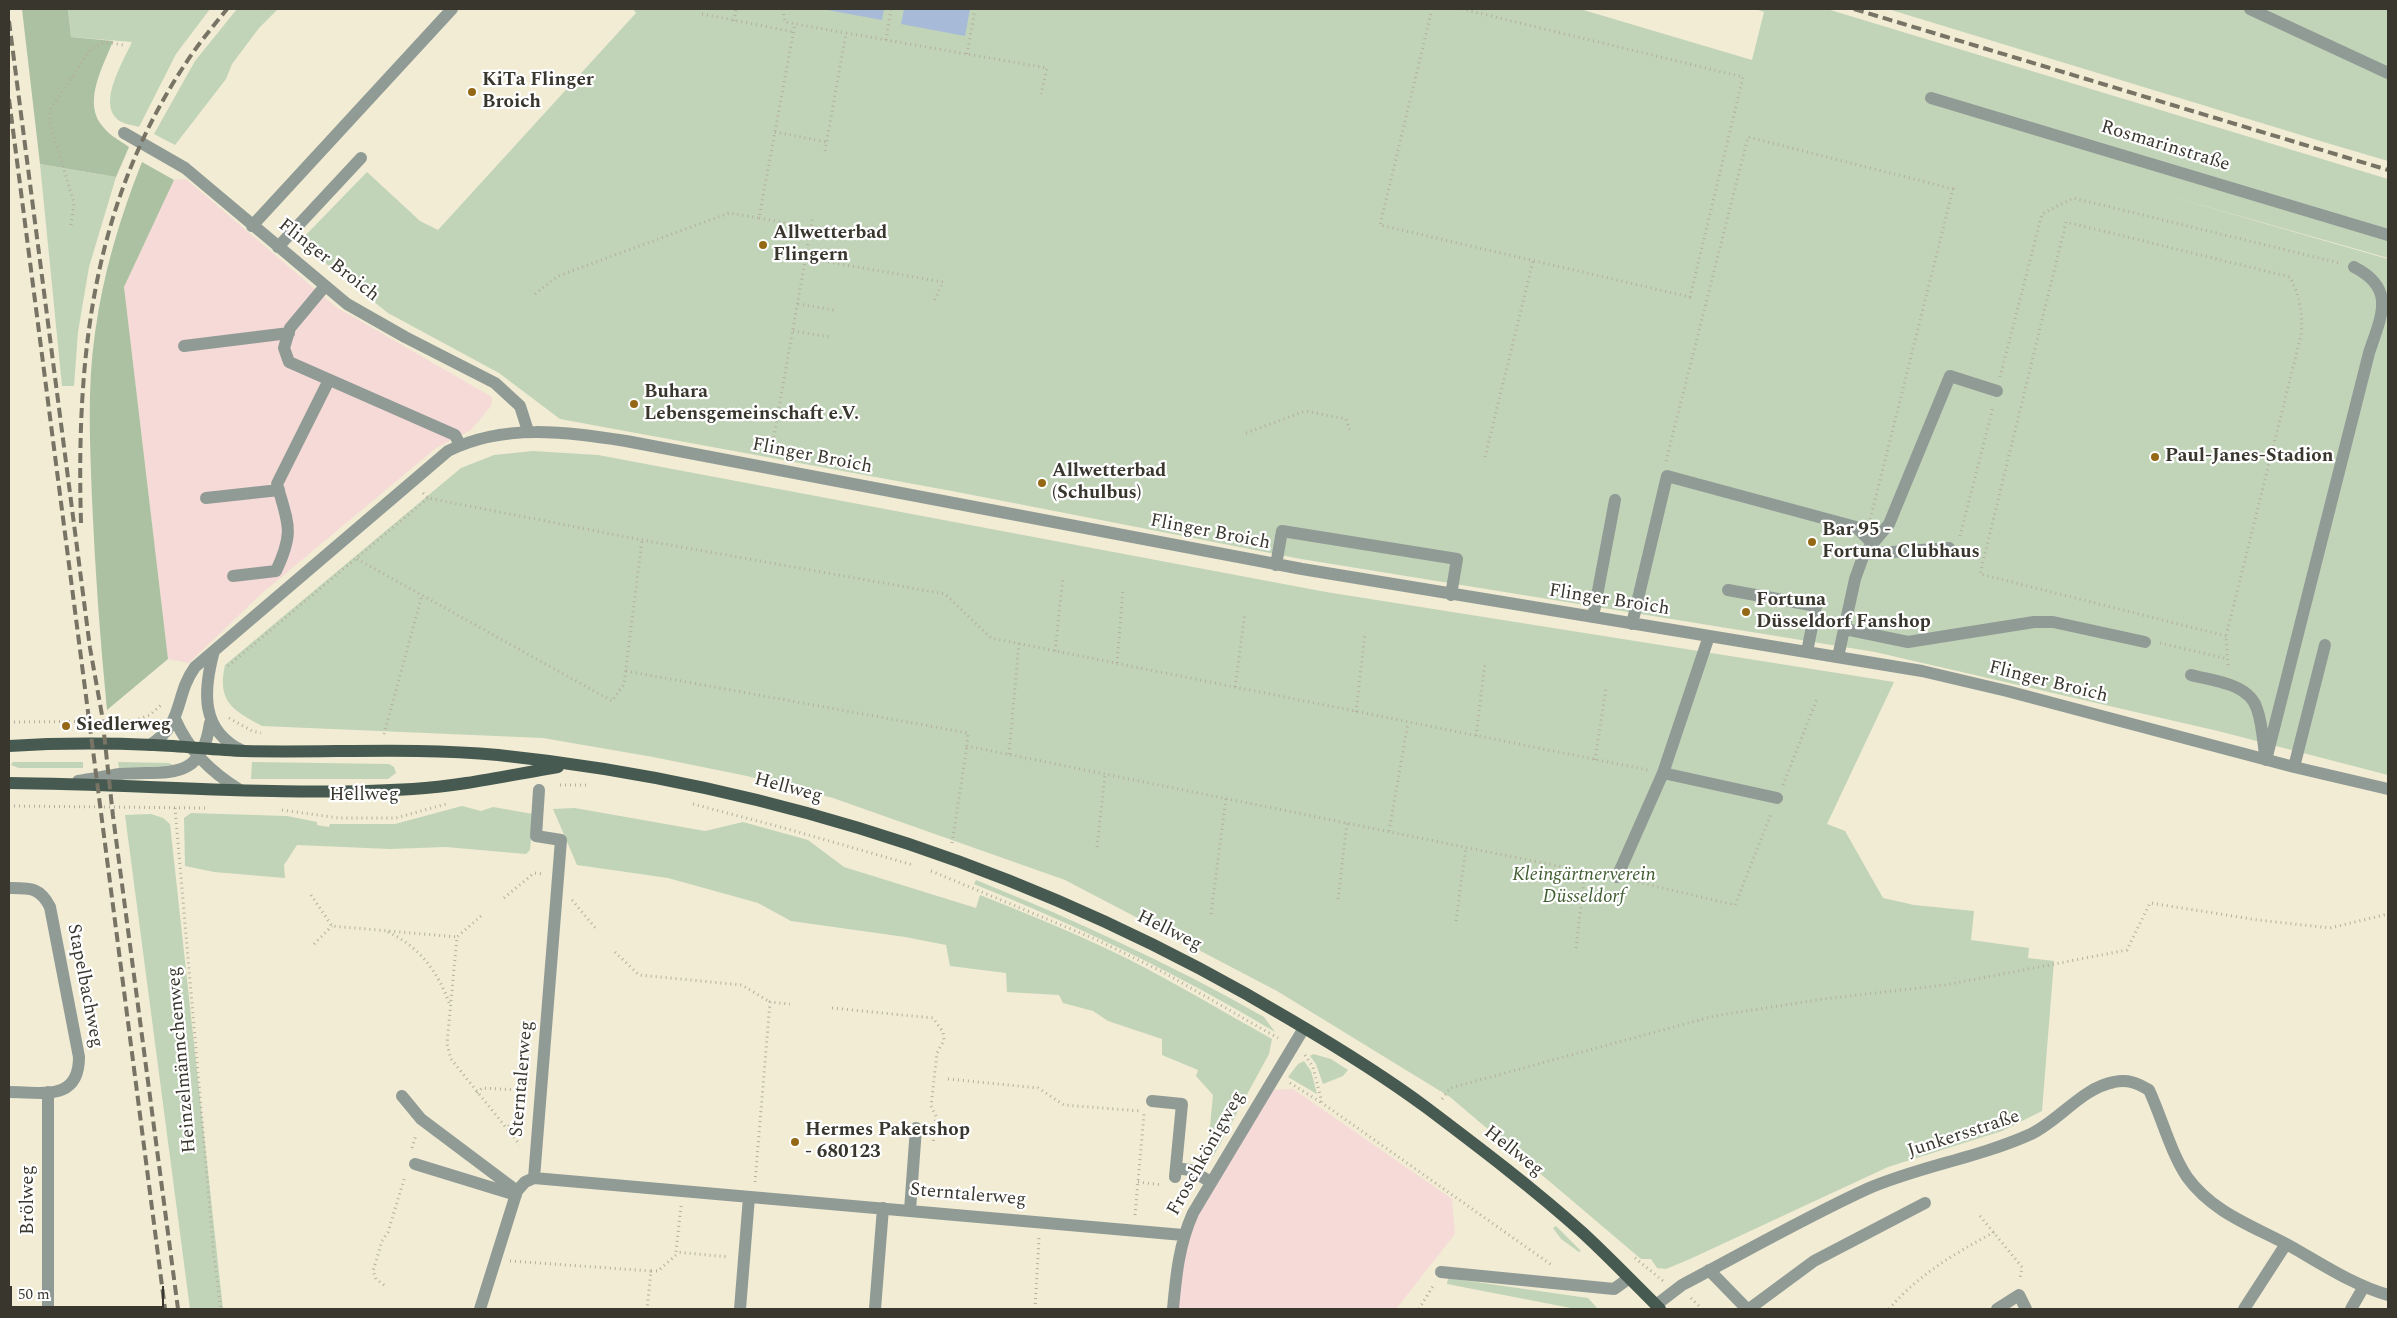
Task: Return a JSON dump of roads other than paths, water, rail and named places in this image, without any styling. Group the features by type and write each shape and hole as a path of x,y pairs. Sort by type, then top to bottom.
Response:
{"main road":[{"name":"Hellweg","path":"9,746 150,745 198,751 495,755 662,779 744,796 931,851 1082,910 1188,961 1304,1028 1432,1112 1586,1236 1658,1307"},
{"name":"Hellweg","path":"9,783 184,790 414,789 453,785 573,765"}],"street":[{"path":"252,226 452,9"},
{"path":"2250,9 2388,73"},
{"name":"Rosmarinstraße","path":"1931,98 2388,235"},
{"name":"Flinger Broich","path":"124,134 185,168 347,304 396,333 495,383 520,406 528,431"},
{"path":"278,247 361,158"},
{"path":"2266,760 2367,363 2381,316 2382,297 2380,287 2369,274 2354,267"},
{"path":"325,286 290,328 284,348 288,362 454,435 460,445"},
{"path":"184,346 289,333"},
{"path":"1838,657 1856,579 1864,554 1872,542 1889,524 1950,376 1997,391"},
{"path":"233,576 276,571 286,550 289,530 277,484 329,380"},
{"name":"Flinger Broich","path":"175,719 190,674 214,651 448,451 488,436 528,431 576,433 626,440 1276,565 1922,671 2007,691 2294,768 2388,791"},
{"path":"1632,624 1667,476 1856,527 1872,542"},
{"path":"206,498 278,490"},
{"path":"1593,617 1615,500"},
{"path":"1276,565 1282,531 1457,559 1452,595"},
{"path":"1864,554 1949,548"},
{"path":"1728,590 1816,606 1807,652"},
{"path":"1845,629 1908,642 2034,622 2053,622 2145,642"},
{"path":"1617,878 1663,774 1709,636"},
{"path":"2294,768 2325,645"},
{"path":"198,751 210,723 207,684 214,651"},
{"path":"2191,675 2239,688 2246,693 2257,707 2266,760"},
{"path":"150,745 160,739 175,719 212,771 240,790"},
{"path":"210,723 224,740 243,751"},
{"name":"Hellweg","path":"64,784 121,774 172,773 187,767 198,751"},
{"path":"1663,774 1777,798"},
{"name":"Sterntalerweg","path":"539,790 536,836 561,840 534,1178 1134,1229 1183,1235"},
{"name":"Stapelbachweg","path":"9,888 36,890 44,896 52,916 79,1057 76,1079 67,1088 58,1092 9,1092"},
{"name":"Froschkönigweg","path":"1173,1309 1183,1235 1211,1182 1275,1073 1304,1028"},
{"name":"Junkersstraße","path":"1658,1307 1682,1284 1867,1189 1914,1172 1992,1150 2034,1132 2100,1086 2123,1080 2132,1081 2149,1090 2176,1155 2187,1176 2201,1193 2219,1208 2241,1223 2286,1244 2363,1288 2388,1295"},
{"name":"Brölweg","path":"48,1092 48,1309"},
{"path":"402,1096 421,1119 516,1193"},
{"path":"1152,1101 1182,1104 1175,1173 1190,1170 1211,1182"},
{"path":"910,1210 916,1128"},
{"path":"412,1160 516,1193"},
{"path":"480,1309 516,1193 525,1182 534,1178"},
{"path":"740,1309 751,1197"},
{"path":"1709,1270 1748,1309 1814,1260 1925,1203"},
{"path":"875,1309 883,1208"},
{"path":"2244,1309 2286,1244"},
{"path":"1441,1272 1614,1289 1628,1279"},
{"path":"2351,1309 2363,1288"},
{"path":"1997,1309 2019,1294 2026,1309"}],"water":[{"path":"822,9 884,9 882,20"},
{"path":"904,9 970,9 965,36 901,24"}],"railway":[{"path":"81,523 80,460 82,399 88,338 98,279 112,221 132,164 159,108 192,54 227,9"},
{"path":"1854,9 2388,170"},
{"path":"9,21 90,648 102,715 113,816 178,1309"},
{"path":"9,99 165,1309"}],"place":[{"name":"KiTa Flinger Broich","path":"472,92"},
{"name":"Allwetterbad Flingern","path":"763,245"},
{"name":"Buhara Lebensgemeinschaft e.V.","path":"634,404"},
{"name":"Paul-Janes-Stadion","path":"2155,457"},
{"name":"Allwetterbad (Schulbus)","path":"1042,483"},
{"name":"Bar 95 - Fortuna Clubhaus","path":"1812,542"},
{"name":"Fortuna Düsseldorf Fanshop","path":"1746,612"},
{"name":"Siedlerweg","path":"66,726"},
{"name":"Hermes Paketshop - 680123","path":"795,1142"}],"park label":[{"name":"Kleingärtnerverein Düsseldorf","path":"1584,887"}]}
